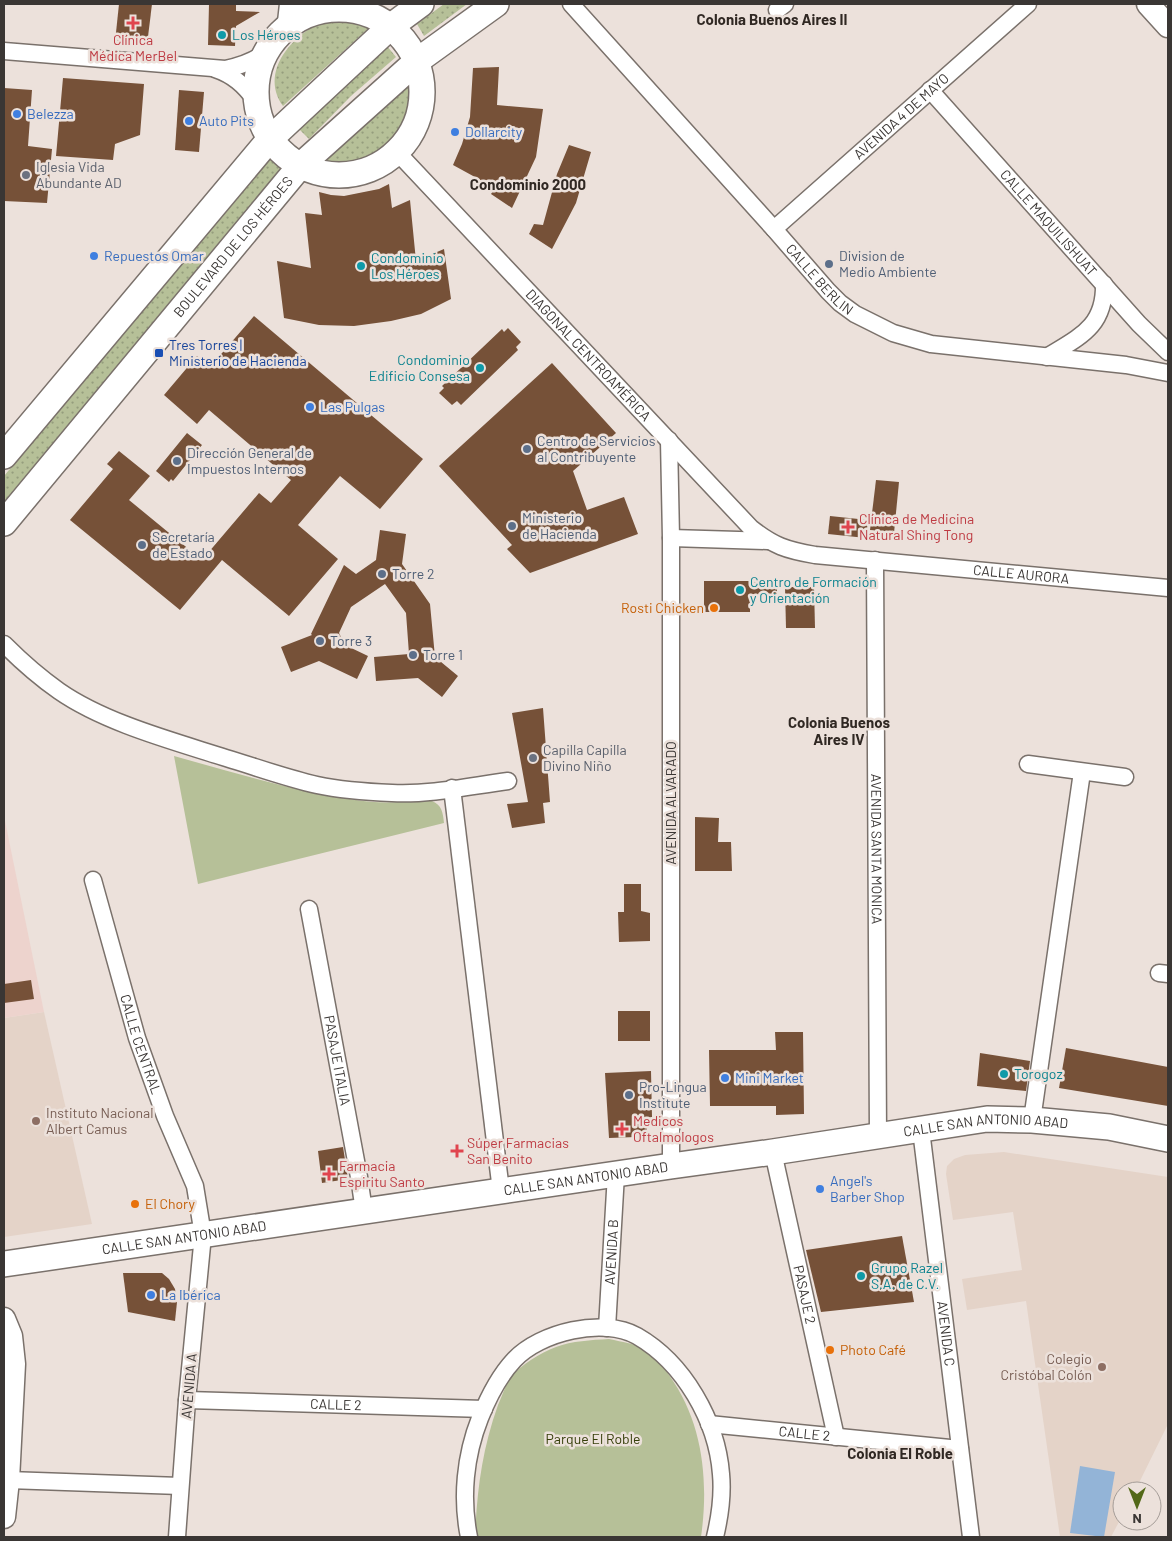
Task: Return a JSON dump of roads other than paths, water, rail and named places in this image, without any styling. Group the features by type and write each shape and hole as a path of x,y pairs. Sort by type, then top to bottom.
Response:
{"main road":[{"path":"7,446 270,140 390,27 421,4"},
{"name":"BOULEVARD DE LOS HÉROES","path":"4,523 300,166 417,61 496,4"},
{"path":"1148,4 1168,26"},
{"path":"345,10 368,13 390,27 405,43 417,61 422,78 424,98 420,119 411,137 396,152 376,167 351,174 325,174 300,166 283,155 262,127 255,100 255,83 258,68 265,53 282,31 300,18 321,11 345,10"},
{"name":"CALLE SAN ANTONIO ABAD","path":"4,1264 987,1119 1032,1120 1109,1127 1168,1139"},
{"path":"4,1319 14,1349 8,1480 4,1517"}],"street":[{"path":"282,31 286,22 288,4"},
{"path":"295,4 321,11"},
{"name":"CALLE BERLIN","path":"571,4 840,303 872,324 931,344 1126,365 1168,373"},
{"name":"AVENIDA 4 DE MAYO","path":"774,229 1028,4"},
{"path":"4,51 225,69 253,61 265,53"},
{"path":"210,68 224,72 236,79 255,100"},
{"name":"CALLE MAQUILISHUAT","path":"930,90 1139,324 1168,352"},
{"name":"DIAGONAL CENTROAMÉRICA","path":"396,152 751,528 768,541 797,552 875,560"},
{"path":"1047,357 1086,333 1094,324 1105,298 1104,284"},
{"name":"AVENIDA ALVARADO","path":"669,440 671,538 670,1166"},
{"path":"671,538 768,541"},
{"name":"CALLE AURORA","path":"875,560 1168,588"},
{"name":"AVENIDA SANTA MONICA","path":"875,560 878,1136"},
{"path":"4,644 33,671 59,691 87,707 120,722 271,773 317,785 357,791 394,793 424,792 508,781"},
{"path":"1028,764 1125,777"},
{"path":"1032,1120 1082,772"},
{"path":"452,788 501,1191"},
{"name":"CALLE CENTRAL","path":"93,880 136,1038 195,1186 204,1235"},
{"name":"PASAJE ITALIA","path":"309,909 360,1177 364,1211"},
{"name":"AVENIDA C","path":"921,1130 971,1537"},
{"name":"PASAJE 2","path":"773,1152 836,1437"},
{"name":"AVENIDA B","path":"607,1328 616,1174"},
{"name":"AVENIDA A","path":"177,1537 187,1400 204,1235"},
{"path":"469,1537 465,1503 466,1480 472,1444 484,1409 506,1370 515,1359 550,1337 581,1329 607,1328 636,1336 654,1349 687,1383 699,1401 717,1447 721,1473 721,1511 715,1537"},
{"name":"CALLE 2","path":"187,1400 484,1409"},
{"name":"CALLE 2","path":"709,1424 960,1448"},
{"path":"8,1480 180,1486"}],"water":[{"path":"1080,1466 1115,1472 1104,1537 1070,1533"}],"place":[{"name":"Clínica Médica MerBel","path":"133,23"},
{"name":"Los Héroes","path":"222,35"},
{"name":"Belezza","path":"17,114"},
{"name":"Auto Pits","path":"189,121"},
{"name":"Dollarcity","path":"455,132"},
{"name":"Iglesia Vida Abundante AD","path":"26,175"},
{"name":"Repuestos Omar","path":"94,256"},
{"name":"Division de Medio Ambiente","path":"829,264"},
{"name":"Condominio Los Héroes","path":"361,266"},
{"name":"Tres Torres | Ministerio de Hacienda","path":"159,353"},
{"name":"Condominio Edificio Consesa","path":"480,368"},
{"name":"Las Pulgas","path":"310,407"},
{"name":"Centro de Servicios al Contribuyente","path":"527,449"},
{"name":"Dirección General de Impuestos Internos","path":"177,461"},
{"name":"Ministerio de Hacienda","path":"512,526"},
{"name":"Clínica de Medicina Natural Shing Tong","path":"848,527"},
{"name":"Secretaría de Estado","path":"142,545"},
{"name":"Torre 2","path":"382,574"},
{"name":"Centro de Formación y Orientación","path":"740,590"},
{"name":"Rosti Chicken","path":"714,608"},
{"name":"Torre 3","path":"320,641"},
{"name":"Torre 1","path":"413,655"},
{"name":"Capilla Capilla Divino Niño","path":"533,758"},
{"name":"Torogoz","path":"1004,1074"},
{"name":"Mini Market","path":"725,1078"},
{"name":"Pro-Lingua Institute","path":"629,1095"},
{"name":"Instituto Nacional Albert Camus","path":"36,1121"},
{"name":"Medicos Oftalmologos","path":"622,1129"},
{"name":"Súper Farmacias San Benito","path":"457,1151"},
{"name":"Farmacia Espiritu Santo","path":"329,1174"},
{"name":"Angel's Barber Shop","path":"820,1189"},
{"name":"El Chory","path":"135,1204"},
{"name":"Grupo Razel S.A. de C.V.","path":"861,1276"},
{"name":"La Ibérica","path":"151,1295"},
{"name":"Photo Café","path":"830,1350"},
{"name":"Colegio Cristóbal Colón","path":"1102,1367"}],"district":[{"name":"Colonia Buenos Aires II","path":"772,20"},
{"name":"Condominio 2000","path":"528,185"},
{"name":"Colonia Buenos Aires IV","path":"839,732"},
{"name":"Colonia El Roble","path":"900,1454"}],"park label":[{"name":"Parque El Roble","path":"593,1439"}]}
